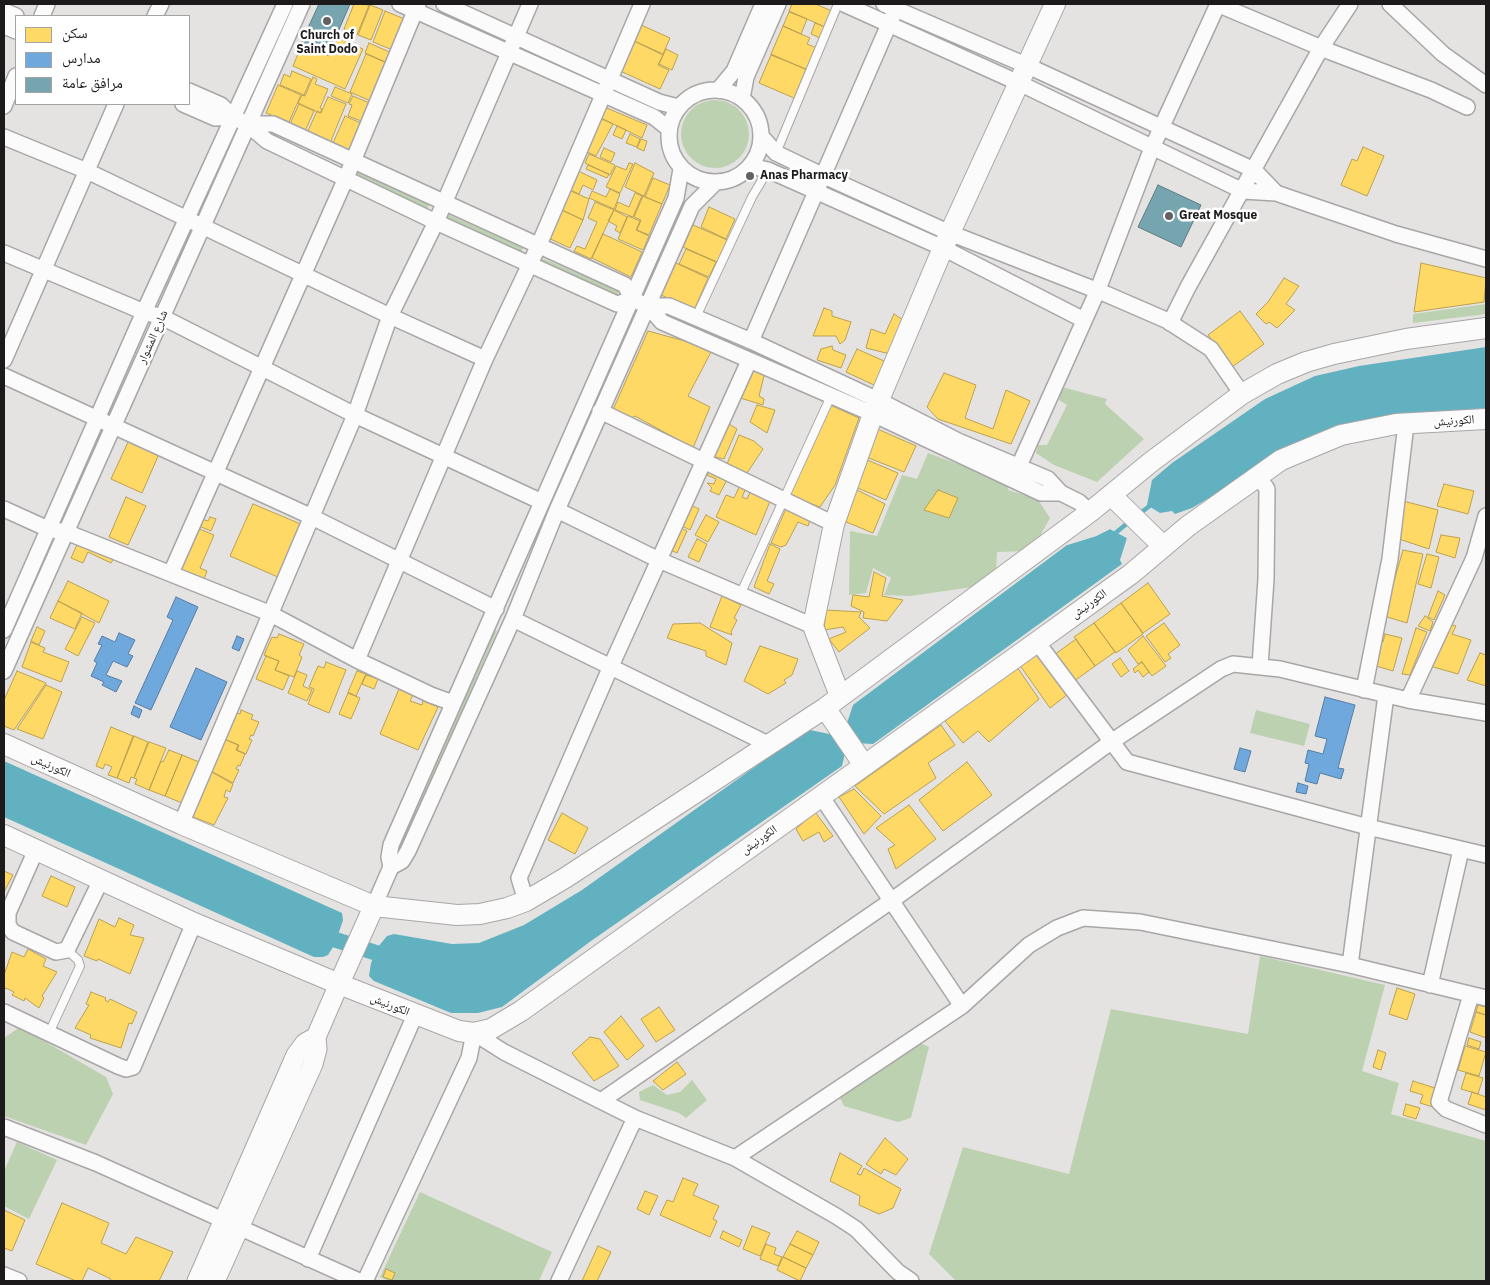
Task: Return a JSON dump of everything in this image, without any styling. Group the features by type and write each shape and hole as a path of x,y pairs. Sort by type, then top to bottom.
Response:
{"main road":[{"path":"861,760 832,707 813,626 834,524 877,408 947,240 1055,4"},
{"name":"الكورنيش","path":"4,744 181,824 370,915 480,914 526,901 832,707 1090,512 1114,498 1192,430 1242,394 1276,374 1306,362 1334,354 1398,340 1486,328"},
{"name":"الكورنيش","path":"4,835 194,923 342,977 415,1014 459,1032 474,1033 491,1029 521,1011 821,796 861,760 1037,642 1131,574 1158,541 1281,460 1341,435 1406,424 1486,419"},
{"path":"1114,498 1158,541"},
{"path":"342,977 370,915"}],"street":[{"name":"شارع المشوار","path":"4,630 144,312 188,220 285,4"},
{"name":"شارع المشوار","path":"4,671 302,4"},
{"path":"400,4 416,7 509,52 654,117 669,128"},
{"path":"444,4 659,102 678,107"},
{"path":"181,824 310,516 355,415 390,316 436,222 530,4"},
{"path":"357,660 485,358 538,247 642,4"},
{"path":"719,90 734,71 763,4"},
{"path":"742,99 746,77 778,4"},
{"path":"844,4 888,25 1023,74 1161,129 1254,170 1276,193"},
{"path":"1019,466 1098,292 1152,148 1218,4 1321,48 1431,90 1467,107"},
{"path":"1170,323 1188,287 1321,48 1350,4"},
{"path":"1390,4 1443,54 1486,85"},
{"path":"751,342 888,25 893,5 1023,74 1152,148 1243,191 1276,193 1396,234 1486,257"},
{"path":"171,573 346,178 416,7"},
{"path":"4,106 15,78"},
{"path":"719,90 731,92 742,99 756,115 761,136 757,154 750,166 733,178 716,182 703,181 682,169 671,150 669,128 678,107 689,97 704,91 719,90"},
{"path":"190,91 221,105 233,117 247,124 267,141 436,222 617,304 632,299"},
{"path":"4,360 116,105"},
{"path":"185,105 214,118 233,117"},
{"path":"247,124 273,124 538,247 625,285 632,299 648,306 669,306 751,342 1041,493 1061,493"},
{"path":"761,136 776,153 947,240 1084,320"},
{"path":"4,137 87,171 390,316 485,358"},
{"path":"750,166 768,170 817,191 947,240 1098,292 1170,323 1211,349 1242,394"},
{"path":"391,867 388,857 391,845 676,198 682,169"},
{"path":"370,915 391,867 402,861 408,852 512,619 600,411 692,206 716,182"},
{"path":"4,253 144,312 162,317 355,415 542,502"},
{"path":"648,306 662,322 749,361 830,396 877,408 1048,479 1061,493 1080,502 1090,512"},
{"path":"526,901 519,878 611,666 749,361"},
{"path":"4,376 214,474 310,516 496,609"},
{"path":"600,411 834,524"},
{"path":"1364,690 1390,559 1406,424"},
{"path":"1258,476 1267,489 1266,579 1260,666"},
{"path":"4,509 48,528 66,532 269,613 357,660 453,703"},
{"path":"557,510 659,560 813,626"},
{"path":"1408,700 1474,558 1486,516"},
{"path":"512,619 770,745"},
{"path":"1037,642 1127,762 1368,827 1486,855"},
{"path":"601,1101 891,900 1111,742 1221,669 1233,664 1260,666 1408,700 1486,713"},
{"path":"1350,965 1386,695"},
{"path":"821,796 962,1006"},
{"path":"36,850 8,914 6,925 13,932 56,952 66,950 101,880"},
{"path":"1430,984 1461,850"},
{"path":"735,1158 962,1006 1029,945 1057,928 1083,918 1140,922 1350,965 1486,998"},
{"path":"5,1017 49,1033 118,1066 126,1069 133,1067 194,923"},
{"path":"197,1281 232,1223 316,1057 316,1037 342,977"},
{"path":"1471,995 1438,1102 1446,1109 1486,1125"},
{"path":"308,1259 415,1014"},
{"path":"365,1281 469,1058 474,1033 504,1052 635,1118 735,1158 856,1229 896,1276 911,1281"},
{"path":"559,1281 635,1118"},
{"path":"4,1127 96,1164 359,1281"},
{"path":"215,1281 232,1223"},
{"path":"4,1274 19,1281"}],"lane":[{"path":"776,153 838,4"},
{"path":"696,318 752,197 768,170"},
{"path":"740,595 830,396"},
{"path":"49,1033 80,966 78,960 66,950"}],"green space":[{"path":"715,100 728,103 739,110 746,121 749,134 746,147 739,158 728,165 715,168 702,165 691,158 684,147 681,134 684,121 691,110 702,103"},
{"path":"355,171 429,205 426,212 352,177"},
{"path":"447,214 523,248 520,254 444,220"},
{"path":"542,258 619,291 617,297 539,264"},
{"path":"1486,304 1486,314 1413,323 1413,314"},
{"path":"1062,387 1107,399 1105,404 1144,439 1097,482 1054,465 1036,453 1038,445 1047,445 1067,405 1059,400"},
{"path":"928,453 1008,483 1008,490 1031,497 1035,495 1050,518 1036,543 1025,551 997,552 996,572 979,586 910,596 884,595 891,578 873,568 866,593 849,595 850,531 877,536 902,475 917,479"},
{"path":"493,629 497,631 400,854 396,853"},
{"path":"1256,710 1310,724 1304,746 1250,733"},
{"path":"1260,956 1385,985 1362,1071 1399,1083 1391,1114 1486,1141 1486,1281 956,1281 929,1254 963,1147 1069,1174 1111,1009 1248,1034"},
{"path":"20,1027 106,1077 113,1094 86,1145 4,1116 4,1038"},
{"path":"918,1042 929,1047 911,1118 898,1122 844,1106 839,1096"},
{"path":"692,1080 707,1100 686,1118 679,1113 640,1100 639,1092 653,1085 667,1095 680,1092"},
{"path":"17,1142 57,1160 29,1219 4,1206 4,1171"},
{"path":"420,1192 552,1252 539,1281 389,1281 380,1277"}],"water":[{"path":"1486,347 1486,408 1364,421 1238,481 1192,508 1175,514 1172,511 1160,513 1147,505 1152,480 1172,463 1265,399 1315,376 1359,366"},
{"path":"1110,529 1127,538 1122,564 873,744 855,743 845,729 853,705 1067,545 1096,536"},
{"path":"810,730 834,735 845,753 842,766 591,941 502,1007 478,1013 451,1013 374,981 369,976 371,963 378,947 387,936 394,934 452,944 479,943 524,925 582,890 794,739"},
{"path":"4,761 342,913 343,920 335,944 328,955 314,957 4,817"}],"pier":[{"path":"1111,526 1129,537 1125,561 1122,564 1120,560 1127,538 1110,529 1096,536 1067,545 1071,541"}],"building: سكن":[{"path":"354,4 369,5 357,35 344,29"},
{"path":"792,4 815,4 832,11 825,27 789,11"},
{"path":"370,5 383,10 371,40 358,35"},
{"path":"385,11 407,20 395,51 373,42"},
{"path":"789,12 807,19 801,34 783,26"},
{"path":"815,23 825,27 820,38 811,34"},
{"path":"639,24 670,38 663,54 632,40"},
{"path":"783,26 810,38 807,44 817,48 807,70 771,54"},
{"path":"338,38 363,49 345,89 293,66 302,44 329,56"},
{"path":"632,40 663,55 658,65 669,70 660,89 618,70"},
{"path":"369,43 394,54 390,64 365,53"},
{"path":"666,49 678,55 672,70 659,64"},
{"path":"366,54 389,64 373,102 350,92"},
{"path":"771,55 806,69 794,98 759,83"},
{"path":"292,71 311,79 304,95 280,85 284,74 290,77"},
{"path":"313,77 317,79 315,84 328,89 320,108 322,109 320,113 298,103 302,95 305,96"},
{"path":"278,85 301,95 289,122 266,113"},
{"path":"335,87 352,94 348,103 331,96"},
{"path":"353,96 372,104 364,122 348,116 352,105 349,104"},
{"path":"328,97 346,104 330,143 307,133 317,111 321,113"},
{"path":"299,104 314,111 305,131 290,124"},
{"path":"602,106 647,125 642,138 597,116"},
{"path":"345,116 365,125 353,152 333,143"},
{"path":"599,118 613,124 596,156 585,151"},
{"path":"617,126 626,130 622,139 613,135"},
{"path":"630,134 640,139 637,147 626,143"},
{"path":"641,139 647,141 644,151 637,148"},
{"path":"1363,147 1384,156 1367,196 1341,185 1352,159 1357,161"},
{"path":"604,148 615,153 611,162 600,157"},
{"path":"589,154 615,165 610,175 585,163"},
{"path":"629,163 633,164 620,193 606,187 616,166 626,170"},
{"path":"635,163 654,173 644,196 625,187"},
{"path":"588,165 609,174 607,178 586,169"},
{"path":"574,169 597,180 593,190 583,185 579,194 566,188"},
{"path":"653,178 670,185 662,204 645,197"},
{"path":"564,188 589,199 583,220 556,207"},
{"path":"610,189 620,194 614,209 589,198 592,191 606,197"},
{"path":"635,193 642,196 633,217 615,210 618,202 629,207"},
{"path":"643,196 662,204 649,235 637,230 641,220 634,217"},
{"path":"595,202 614,210 591,259 574,251 577,246 585,249 597,222 588,218"},
{"path":"709,207 735,219 726,239 701,227"},
{"path":"557,208 583,220 570,248 544,236"},
{"path":"614,210 627,217 620,233 615,230 617,226 608,221"},
{"path":"628,216 640,221 636,230 649,236 643,250 618,239"},
{"path":"693,225 727,240 717,262 683,247"},
{"path":"603,234 642,252 631,277 592,258"},
{"path":"686,249 716,262 709,277 679,264"},
{"path":"676,263 708,278 694,310 661,295"},
{"path":"1421,263 1486,278 1484,302 1414,312"},
{"path":"1284,278 1299,286 1286,304 1295,310 1277,328 1269,322 1266,324 1256,314 1268,302"},
{"path":"824,308 832,311 832,316 851,322 845,340 840,344 836,336 813,336"},
{"path":"1240,311 1264,344 1232,367 1208,335"},
{"path":"894,314 903,320 894,355 866,348 871,329 885,334"},
{"path":"648,331 692,343 711,352 688,396 710,407 693,448 635,416 629,419 612,412"},
{"path":"832,346 833,350 846,355 841,368 817,360 821,349"},
{"path":"857,349 884,361 876,386 846,372"},
{"path":"751,365 765,372 759,396 764,399 763,405 737,397"},
{"path":"944,373 976,385 965,418 993,429 1006,390 1030,401 1011,444 938,419 927,407"},
{"path":"757,405 775,410 767,433 750,422"},
{"path":"830,405 859,418 835,485 820,507 788,495"},
{"path":"726,422 737,429 724,459 708,455"},
{"path":"873,427 916,446 904,472 864,456"},
{"path":"739,435 754,441 763,449 747,473 727,464"},
{"path":"129,440 159,454 142,493 111,479"},
{"path":"865,459 898,473 886,500 853,486"},
{"path":"711,467 729,476 719,495 710,491 712,488 707,483 714,484 716,479 707,475"},
{"path":"741,483 747,486 742,497 747,499 751,490 771,499 756,535 716,517 726,495 734,498"},
{"path":"1444,484 1474,491 1468,514 1437,506"},
{"path":"851,487 885,504 873,533 839,519"},
{"path":"938,490 958,498 949,518 924,510"},
{"path":"126,497 146,506 128,545 109,537"},
{"path":"1403,501 1438,510 1429,549 1396,538"},
{"path":"253,504 303,525 280,578 230,556"},
{"path":"688,504 699,509 690,530 678,524"},
{"path":"788,504 812,514 808,526 798,522 786,545 781,547 771,543"},
{"path":"706,515 719,522 708,542 695,535"},
{"path":"210,517 216,519 211,531 199,526 202,519 208,521"},
{"path":"677,526 687,531 677,553 666,548"},
{"path":"197,528 214,535 200,568 207,571 204,579 180,569"},
{"path":"1441,535 1460,538 1455,558 1436,552"},
{"path":"80,538 116,554 111,563 88,552 83,563 71,558"},
{"path":"697,539 707,544 699,562 688,557"},
{"path":"770,544 780,549 767,581 774,584 769,594 754,587"},
{"path":"1403,550 1423,554 1407,623 1384,616"},
{"path":"1427,554 1439,557 1431,588 1418,584"},
{"path":"874,572 886,578 882,596 903,600 887,621 863,618 864,612 851,606 853,595 869,597"},
{"path":"68,581 109,601 99,623 58,601"},
{"path":"1148,583 1170,614 1143,633 1121,603"},
{"path":"1438,591 1445,595 1434,620 1428,617"},
{"path":"722,596 741,605 734,618 737,620 731,632 732,635 710,627"},
{"path":"58,601 82,613 75,629 50,618"},
{"path":"1121,603 1143,634 1116,653 1094,623"},
{"path":"826,610 861,612 859,617 870,628 839,652 829,639 846,632 843,627 824,630"},
{"path":"1425,616 1433,622 1430,631 1418,626"},
{"path":"82,617 95,623 78,656 65,649"},
{"path":"700,623 732,643 726,665 706,656 706,651 667,638 673,624"},
{"path":"1094,623 1115,652 1095,666 1074,637"},
{"path":"1164,623 1180,645 1168,654 1171,658 1165,662 1146,636"},
{"path":"1449,624 1456,626 1452,634 1471,640 1458,674 1430,666"},
{"path":"37,627 45,631 39,645 31,641"},
{"path":"1416,628 1427,632 1410,675 1402,674"},
{"path":"279,634 304,644 299,655 302,657 294,677 275,670 279,661 264,655 272,637 277,638"},
{"path":"1385,634 1402,638 1393,671 1373,665 1378,640 1383,642"},
{"path":"1143,636 1166,666 1152,676 1142,662 1138,664 1128,650"},
{"path":"1076,639 1095,666 1073,682 1054,655"},
{"path":"31,642 45,648 43,652 69,662 61,682 22,667"},
{"path":"760,646 798,659 792,675 784,680 786,683 768,694 744,681"},
{"path":"1480,653 1486,655 1486,686 1467,680"},
{"path":"1039,654 1068,694 1050,708 1019,664"},
{"path":"266,656 279,661 275,670 289,676 283,690 256,679"},
{"path":"1120,658 1129,671 1121,677 1112,664"},
{"path":"326,662 346,670 329,713 308,704 314,689 309,687 318,666 324,668"},
{"path":"1142,662 1149,672 1143,677 1138,670 1135,673 1133,669"},
{"path":"1017,667 1039,699 989,742 978,731 963,743 945,721"},
{"path":"17,671 46,683 14,730 4,726 4,700"},
{"path":"297,671 307,675 303,686 312,690 307,701 288,693"},
{"path":"357,671 366,674 356,696 348,692"},
{"path":"366,675 378,679 374,689 362,684"},
{"path":"46,685 62,692 43,739 17,729"},
{"path":"399,689 413,695 410,701 422,705 423,701 438,707 418,750 380,734"},
{"path":"348,693 360,698 351,719 339,714"},
{"path":"241,710 253,715 251,719 259,722 253,736 251,735 249,739 252,740 246,754 237,750 239,745 224,739 235,712 240,714"},
{"path":"941,725 955,745 928,763 936,778 884,814 855,786"},
{"path":"111,727 133,736 117,778 108,775 112,767 105,764 103,769 96,766"},
{"path":"134,736 148,742 134,778 131,777 129,783 117,778"},
{"path":"224,739 238,745 236,750 245,754 240,766 238,765 236,769 239,770 233,783 211,771"},
{"path":"149,742 166,748 149,790 135,784 137,779 134,778"},
{"path":"169,750 182,755 165,796 149,790 161,761 163,762"},
{"path":"182,755 199,762 182,803 165,796"},
{"path":"967,762 992,795 943,831 919,800"},
{"path":"210,771 233,784 230,792 226,790 224,797 228,798 214,825 191,816"},
{"path":"854,789 881,816 864,834 839,797"},
{"path":"909,805 936,839 896,869 888,849 895,845 876,828"},
{"path":"815,812 833,836 824,842 819,832 803,841 796,829"},
{"path":"562,813 588,828 575,854 548,840"},
{"path":"4,871 13,875 4,892"},
{"path":"51,876 75,887 67,907 42,896"},
{"path":"119,918 134,925 130,935 144,938 130,974 98,959 97,961 84,956 99,919 115,927"},
{"path":"28,949 46,959 43,966 57,972 42,996 44,998 39,1008 25,998 24,1001 12,995 14,992 6,988 4,990 4,975 12,952 24,957"},
{"path":"1397,988 1415,994 1407,1020 1389,1014"},
{"path":"91,992 106,998 105,1000 108,1002 110,999 137,1012 132,1024 129,1023 121,1048 90,1038 91,1035 75,1028 89,1005 86,1004"},
{"path":"1478,1005 1486,1007 1486,1015 1476,1012"},
{"path":"659,1007 675,1030 656,1042 641,1019"},
{"path":"1476,1012 1486,1015 1486,1038 1470,1032"},
{"path":"621,1016 644,1046 627,1060 604,1032"},
{"path":"590,1037 600,1039 619,1066 594,1081 572,1053"},
{"path":"1469,1038 1481,1042 1479,1049 1467,1045"},
{"path":"1465,1046 1486,1052 1479,1076 1458,1070"},
{"path":"1378,1050 1386,1053 1381,1070 1373,1067"},
{"path":"677,1062 686,1074 663,1090 653,1081"},
{"path":"1466,1073 1483,1078 1478,1094 1461,1089"},
{"path":"1413,1081 1438,1089 1433,1107 1420,1103 1423,1095 1410,1091"},
{"path":"1472,1092 1486,1097 1486,1110 1468,1104"},
{"path":"1406,1104 1420,1108 1416,1119 1403,1115"},
{"path":"885,1138 908,1159 896,1175 884,1169 881,1174 866,1164"},
{"path":"840,1153 862,1166 857,1174 861,1175 864,1168 901,1189 893,1208 879,1214 859,1205 860,1196 830,1181"},
{"path":"683,1178 698,1184 693,1195 719,1206 713,1219 717,1221 710,1237 660,1215 667,1200 673,1202"},
{"path":"645,1191 658,1196 649,1215 637,1209"},
{"path":"62,1203 109,1223 101,1243 126,1254 136,1237 173,1252 159,1281 110,1281 111,1279 88,1268 82,1281 76,1281 36,1264"},
{"path":"4,1210 25,1220 12,1251 4,1248"},
{"path":"752,1226 770,1233 760,1256 743,1249"},
{"path":"723,1231 742,1240 739,1247 720,1238"},
{"path":"797,1231 819,1242 813,1255 790,1244"},
{"path":"766,1244 776,1248 774,1254 782,1257 778,1266 760,1259"},
{"path":"790,1244 813,1255 806,1268 783,1257"},
{"path":"598,1246 611,1252 597,1281 582,1281"},
{"path":"783,1257 806,1268 800,1281 777,1270"},
{"path":"386,1269 395,1273 392,1280 383,1277"}],"building: مدارس":[{"path":"176,597 198,607 151,710 135,703 173,620 167,617"},
{"path":"119,633 135,640 128,654 133,656 127,667 113,661 106,675 122,681 116,692 102,685 104,682 91,676 97,663 94,661 102,645 98,644 102,636 115,642"},
{"path":"237,636 244,639 239,651 232,648"},
{"path":"196,668 227,682 201,740 170,727"},
{"path":"1325,697 1355,705 1338,768 1344,769 1341,779 1320,773 1317,784 1305,781 1309,764 1305,763 1308,750 1323,754 1327,739 1315,736"},
{"path":"134,706 142,710 139,718 131,714"},
{"path":"1240,748 1251,751 1245,772 1234,769"},
{"path":"1298,783 1308,786 1306,794 1296,792"}],"building: مرافق عامة":[{"name":"Church of Saint Dodo","path":"319,4 350,4 328,55 301,43"},
{"name":"Great Mosque","path":"1158,185 1201,205 1181,247 1138,227"}],"waterway":[{"path":"1138,515 1152,504"},
{"path":"1113,535 1130,521"},
{"path":"333,939 392,958"}],"place":[{"name":"Church of Saint Dodo","path":"327,21"},
{"name":"Anas Pharmacy","path":"750,176"},
{"name":"Great Mosque","path":"1169,216"}]}
